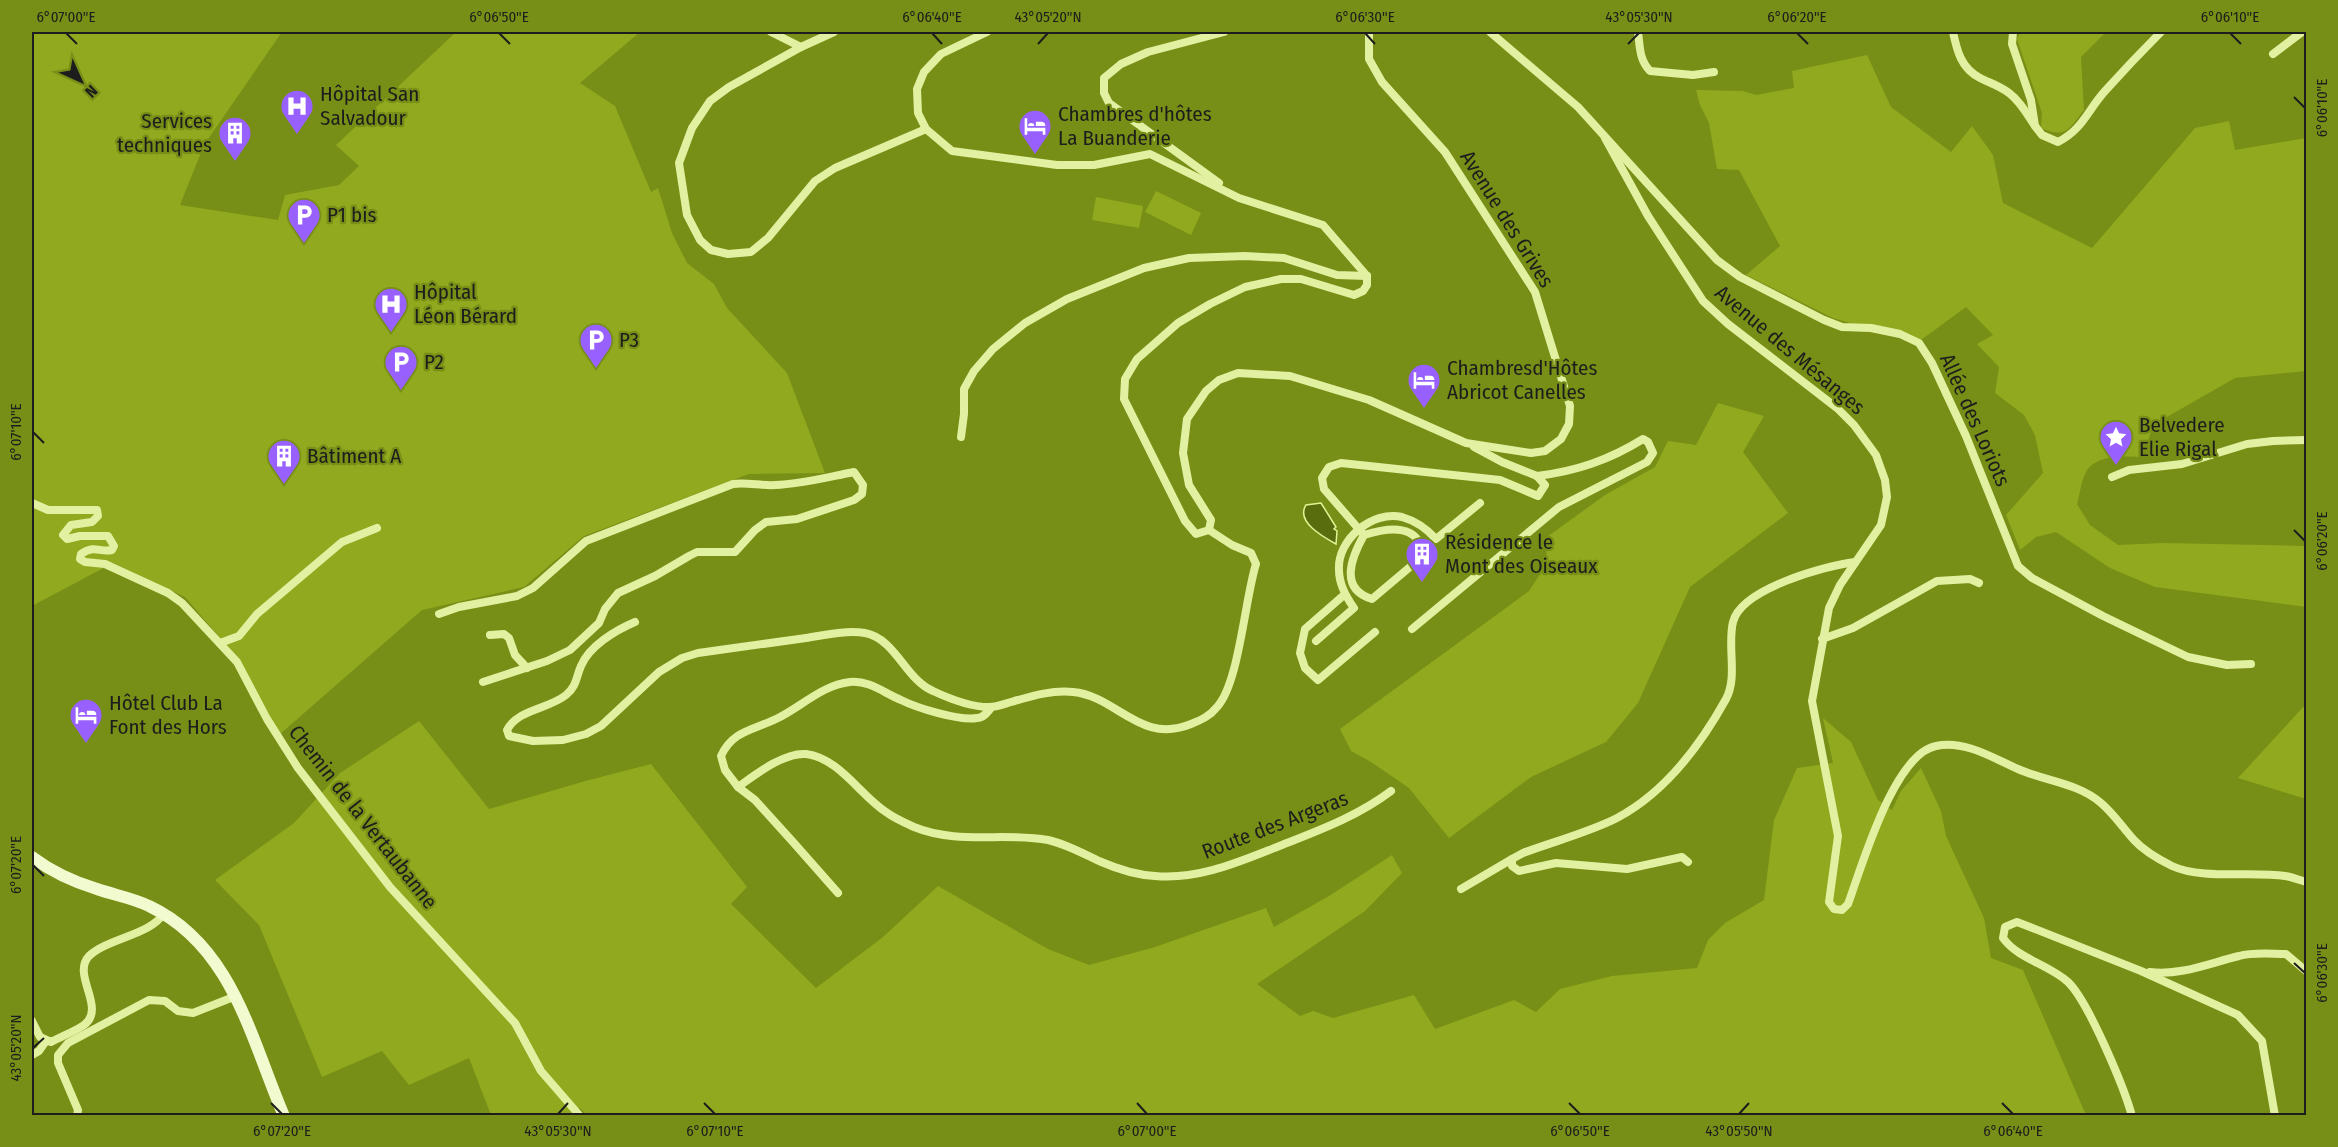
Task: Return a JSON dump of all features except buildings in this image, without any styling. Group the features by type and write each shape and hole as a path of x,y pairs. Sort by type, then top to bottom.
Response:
{"main road":[{"path":"32,857 78,883 147,904 181,924 203,946 236,996 282,1116"}],"street":[{"path":"771,32 801,46"},
{"path":"834,32 801,46 729,87 710,101 693,128 679,163 687,215 700,240 711,250 728,254 751,252 768,238 815,181 835,168 926,129"},
{"path":"987,32 940,54 924,72 916,89 918,113 926,129 952,151 1057,165 1094,165 1150,154 1239,198 1323,225 1367,276 1364,291 1354,295 1301,279 1281,279 1245,287 1178,323 1137,360 1130,370 1123,388 1124,399 1185,520 1196,534 1209,530"},
{"path":"1224,32 1149,52 1121,64 1104,78 1104,93 1109,103 1239,198"},
{"name":"Avenue des Grives","path":"1369,32 1369,59 1382,82 1445,152 1535,292 1570,406 1569,424 1561,439 1545,451 1531,453 1466,443"},
{"path":"1490,32 1578,107 1605,138"},
{"path":"1638,32 1641,57 1644,65 1650,71 1693,75 1714,72"},
{"path":"1953,32 1956,49 1963,64 1978,78 1997,85 2010,94 2042,135 2053,142 2058,142 2071,135 2080,126 2105,91 2161,32"},
{"path":"2013,32 2012,44 2031,100 2035,126"},
{"path":"2273,54 2302,32"},
{"name":"Avenue des Mésanges","path":"1605,138 1643,207 1703,302 1837,408 1854,425 1876,455 1885,480 1887,496 1881,525 1855,562 1829,608 1812,701 1839,836 1829,902 1834,909 1842,910 1848,904 1890,793 1913,760 1923,751 1935,746 1951,745 1970,748 2027,773 2082,790 2102,803 2137,843 2173,867 2200,872 2285,876 2307,882"},
{"name":"Allée des Loriots","path":"1605,138 1717,260 1740,278 1842,327 1871,328 1900,334 1919,343 1932,363 1966,436 2018,566 2032,578 2103,616 2188,657 2227,665 2251,664"},
{"path":"961,437 964,389 974,371 993,349 1025,323 1067,299 1144,268 1190,258 1245,256 1284,258 1337,275 1367,276"},
{"path":"1209,530 1211,520 1189,485 1184,453 1187,419 1206,391 1219,380 1238,373 1290,376 1369,400 1537,476 1545,485 1538,496 1500,480 1341,463 1329,467 1322,478 1324,489 1361,532"},
{"path":"1412,629 1559,507 1647,462 1653,453 1648,442 1643,439 1620,453 1594,464 1537,476"},
{"path":"2112,477 2129,470 2182,464 2247,444 2307,441"},
{"path":"439,614 459,607 518,596 533,588 586,541 733,484 773,486 801,483 854,472 863,485 862,494 854,500 796,519 766,522 755,530 735,552 697,552 655,576 631,586 618,594 605,609 599,623 570,650 547,661 483,682"},
{"name":"Chemin de la Vertaubanne","path":"32,503 48,510 97,510 98,516 92,522 71,525 63,535 67,539 80,536 108,536 114,546 112,550 107,551 97,548 86,551 81,554 80,559 85,562 105,564 168,592 182,603 237,662 267,719 298,768 390,887 515,1023 541,1071 580,1116"},
{"path":"1316,641 1354,609 1344,595 1338,571 1346,544 1376,520 1393,516 1420,525 1436,539 1480,503"},
{"path":"220,643 239,636 257,614 342,542 377,528"},
{"path":"635,621 606,638 589,652 581,665 576,684 568,694 554,703 517,717 507,730 509,736 533,741 563,740 586,734 601,726 659,672 682,658 698,653 840,633 865,633 879,639 930,690 963,703 991,708 1047,692 1075,692 1098,699 1130,719 1154,728 1183,727 1205,718 1219,706 1230,683 1256,564 1251,553 1232,545 1209,530"},
{"path":"1401,530 1417,538 1422,545 1423,556 1372,599 1362,596 1354,588 1351,579 1353,553 1361,532 1401,530"},
{"path":"1461,889 1512,859 1615,819 1644,801 1670,778 1712,722 1728,695 1733,621 1746,601 1769,588 1838,565 1855,562"},
{"path":"1822,639 1853,628 1937,581 1971,579 1979,583"},
{"path":"1344,595 1305,629 1300,653 1305,668 1317,680 1375,632"},
{"path":"599,623 606,638"},
{"path":"490,635 504,634 509,638 515,655 527,668"},
{"path":"838,893 762,808 738,787 725,770 721,756 727,744 738,735 778,718 834,685 851,682 867,683 902,701 943,714 977,718 986,714 991,708"},
{"name":"Route des Argeras","path":"738,787 765,768 792,756 803,754 818,756 831,764 886,812 912,827 939,836 1049,840 1117,868 1155,876 1192,875 1223,868 1328,827 1370,807 1391,791"},
{"path":"1512,859 1512,866 1519,871 1556,863 1627,869 1682,856 1688,862"},
{"path":"32,1021 40,1037 51,1042 85,1024 92,1016 85,966 88,957 104,946 149,926 164,913"},
{"path":"2132,1116 2125,1092 2070,984 2060,975 2009,946 2003,938 2005,927 2017,922 2141,970 2238,1015 2262,1041 2275,1116"},
{"path":"2141,970 2159,973 2175,972 2241,955 2286,954 2307,971"},
{"path":"77,1116 78,1110 58,1063 58,1055 68,1043 149,1000 165,1001 178,1011 193,1013 236,996"},
{"path":"32,1055 39,1051 46,1041"}],"shaded area":[{"name":"Hôpital Léon Bérard","path":"32,32 282,32 204,145 180,205 278,220 285,195 339,185 359,166 336,145 456,32 640,32 580,83 615,106 651,192 658,188 672,233 687,263 714,284 727,308 787,373 825,473 749,474 584,536 524,587 422,610 279,735 239,660 185,597 113,563 32,606"},
{"path":"2020,32 2106,32 2081,57 2084,110 2070,127 2062,132 2041,128 2042,113 2017,39"},
{"path":"1867,55 1891,107 1951,152 1972,126 1993,155 2003,203 2092,248 2195,128 2229,121 2235,150 2306,138 2306,371 2235,378 2153,425 2143,457 2112,457 2090,466 2083,479 2077,504 2090,525 2118,545 2163,543 2306,546 2306,607 2155,587 2110,568 2056,532 2036,537 2020,550 2006,515 2043,473 2035,435 2024,415 1995,393 1999,367 1977,344 1993,335 1966,307 1921,340 1833,318 1746,275 1780,246 1739,170 1717,169 1709,123 1696,90 1743,91 1756,95 1794,88 1792,71"},
{"path":"1156,191 1201,213 1191,235 1145,212"},
{"path":"1096,197 1143,206 1139,228 1092,220"},
{"path":"1718,403 1764,416 1743,452 1788,513 1690,587 1638,703 1606,742 1531,777 1449,838 1409,788 1351,751 1340,729 1529,591 1546,565 1547,537 1605,495 1655,467 1668,441 1696,445"},
{"path":"1321,503 1336,527 1334,529 1337,531 1336,544 1313,529 1304,517 1306,505"},
{"path":"2306,702 2306,799 2238,778 2305,705"},
{"path":"1823,718 1851,742 1878,800 1892,810 1901,791 1921,768 1941,811 1946,836 1984,918 1991,958 2023,970 2086,1115 588,1116 580,1108 571,1115 491,1115 469,1058 409,1085 382,1051 322,1077 259,925 215,880 294,823 340,773 419,721 489,809 651,764 747,887 731,904 816,988 883,937 938,886 1048,949 1089,965 1155,947 1266,908 1274,927 1329,896 1392,855 1402,873 1365,911 1257,984 1300,1016 1313,1011 1333,1018 1414,995 1435,1029 1514,1000 1536,1012 1560,989 1612,976 1697,968 1708,940 1725,923 1764,900 1774,820 1797,768 1833,763"}],"place":[{"name":"Hôpital San Salvadour","path":"297,135"},
{"name":"Chambres d'hôtes La Buanderie","path":"1035,155"},
{"name":"Services techniques","path":"235,162"},
{"name":"P1 bis","path":"304,244"},
{"name":"Hôpital Léon Bérard","path":"391,333"},
{"name":"P3","path":"596,369"},
{"name":"P2","path":"401,391"},
{"name":"Chambresd'Hôtes Abricot Canelles","path":"1424,409"},
{"name":"Belvedere Elie Rigal","path":"2116,466"},
{"name":"Bâtiment A","path":"284,485"},
{"name":"Résidence le Mont des Oiseaux","path":"1422,583"},
{"name":"Hôtel Club La Font des Hors","path":"86,744"}]}
